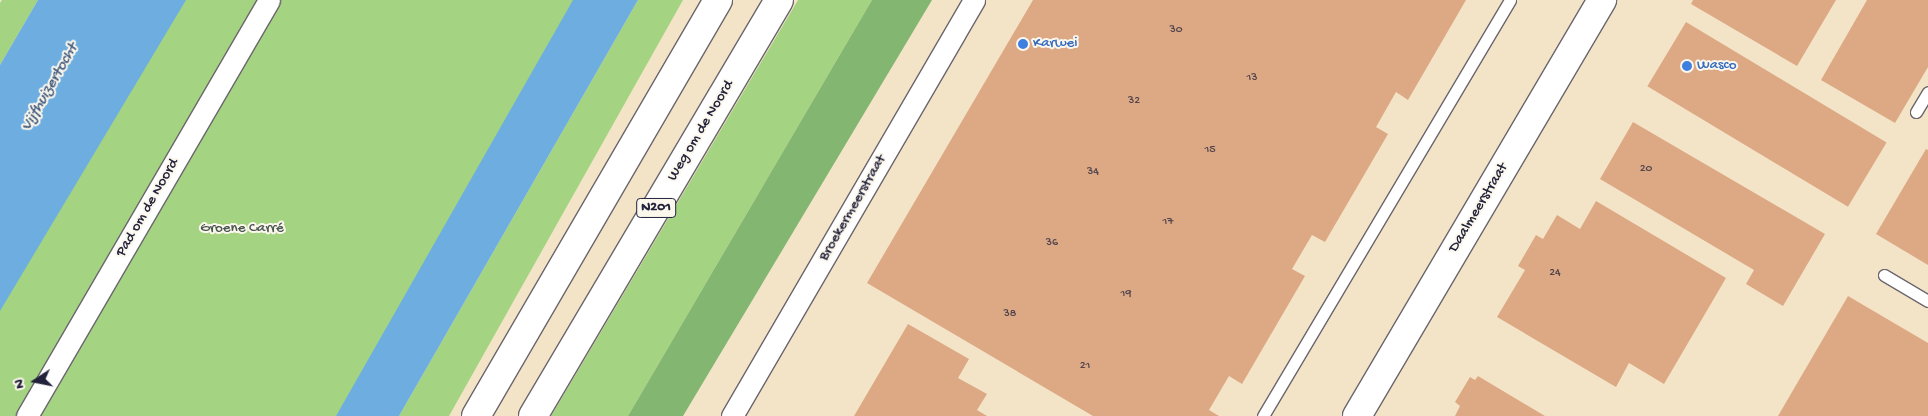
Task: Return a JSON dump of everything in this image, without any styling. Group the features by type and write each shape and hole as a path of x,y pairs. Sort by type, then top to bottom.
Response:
{"main road":[{"path":"476,416 718,0"},
{"name":"Weg om de Noord","path":"533,416 779,0"},
{"name":"Daalmeerstraat","path":"1357,416 1602,0"}],"street":[{"name":"Pad om de Noord","path":"27,416 269,0"},
{"name":"Broekermeerstraat","path":"732,416 974,0"}],"lane":[{"path":"1263,416 1510,0"},
{"path":"1916,112 1928,92"},
{"path":"1884,274 1928,301"}],"green space":[{"path":"2,0 38,0 0,65 0,3"},
{"name":"Groene Carré","path":"169,0 576,0 343,416 0,416 0,287"},
{"path":"638,0 683,0 449,416 399,416"},
{"path":"798,0 872,0 628,416 551,416"},
{"path":"872,0 932,0 683,416 628,416"}],"water":[{"name":"Vijfhuizertocht","path":"38,0 186,0 0,311 0,65"},
{"path":"573,0 638,0 399,416 336,416"}],"building":[{"path":"1033,0 1466,0 1408,100 1396,92 1376,127 1388,134 1325,242 1312,235 1292,269 1305,276 1242,384 1229,376 1209,410 1219,416 1093,416 867,283"},
{"path":"1693,0 1836,0 1797,66 1691,4"},
{"path":"1867,0 1928,0 1928,67 1895,123 1821,80"},
{"path":"1686,22 1887,143 1848,207 1647,86"},
{"path":"1633,122 1825,234 1783,306 1746,284 1754,270 1600,179"},
{"path":"1926,149 1928,150 1928,265 1876,234"},
{"path":"1596,201 1726,278 1664,384 1629,363 1616,387 1497,317 1525,270 1518,266 1536,235 1543,239 1557,215 1580,229"},
{"path":"1848,296 1928,343 1928,416 1778,416"},
{"path":"908,324 969,359 958,378 987,394 977,410 987,416 854,416"},
{"path":"1478,376 1545,416 1455,416 1460,406 1455,402 1470,377 1475,380"}],"place":[{"name":"Karwei","path":"1023,44"},
{"name":"Wasco","path":"1687,66"}]}
